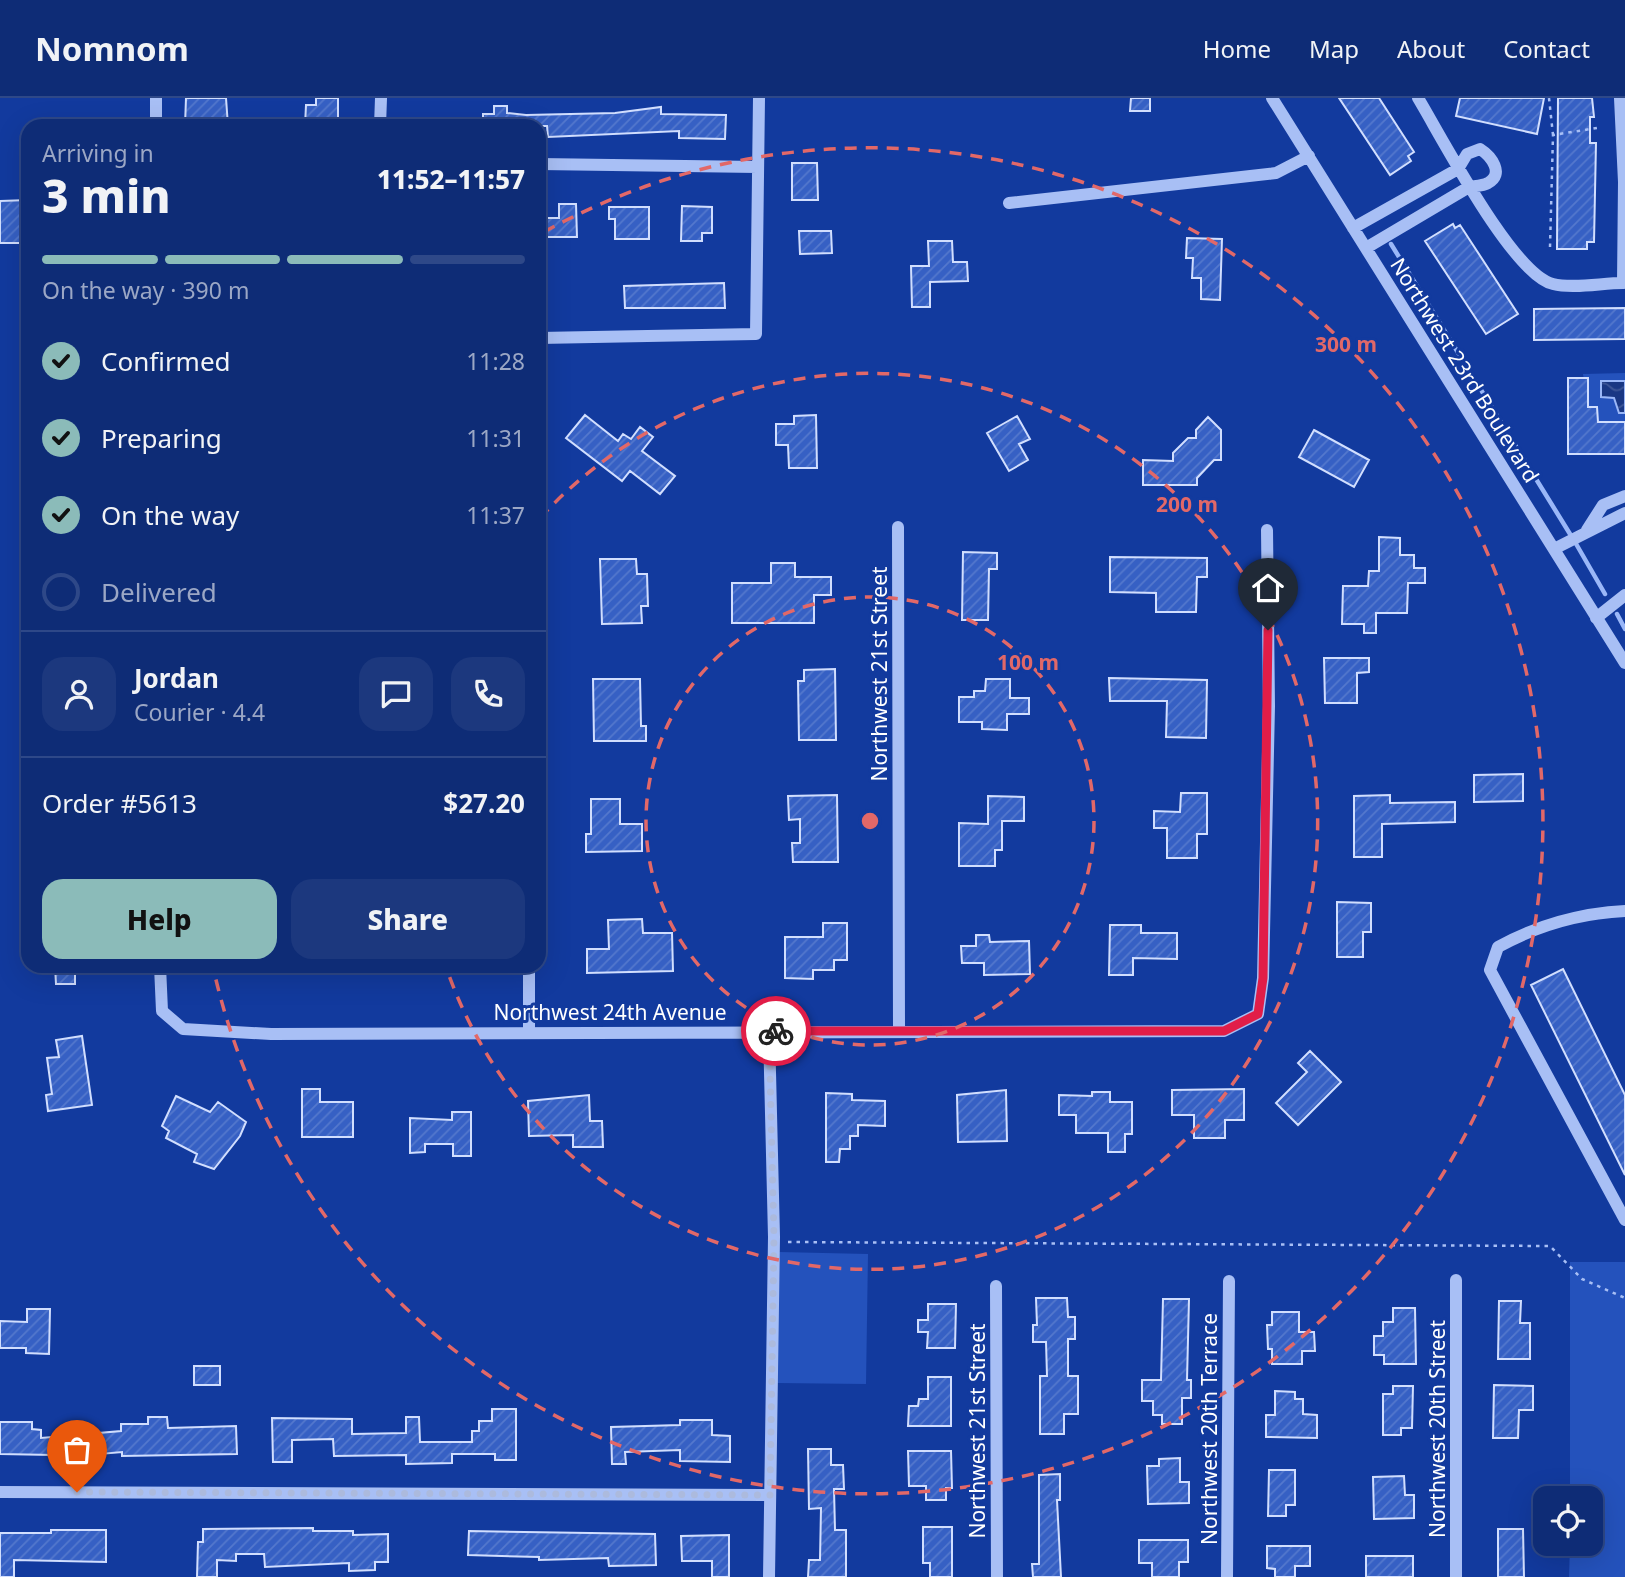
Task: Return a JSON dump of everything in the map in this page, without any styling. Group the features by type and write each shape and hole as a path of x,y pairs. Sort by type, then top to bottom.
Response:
{"street":[{"path":"156,98 156,119"},
{"path":"380,98 380,119"},
{"path":"546,338 715,337 756,333 759,98"},
{"name":"Northwest 23rd Boulevard","path":"1272,98 1625,663"},
{"path":"1418,98 1469,187 1526,268 1553,285 1623,283 1624,182 1620,98"},
{"path":"1353,228 1458,169 1467,154 1480,149 1489,155 1495,165 1495,176 1488,183 1469,187 1366,248"},
{"path":"1009,203 1276,173 1309,156"},
{"path":"546,164 758,167"},
{"path":"1587,530 1603,505 1625,496"},
{"path":"1554,549 1625,513"},
{"name":"Northwest 21st Street","path":"898,527 899,1031"},
{"name":"Northwest 24th Avenue","path":"160,973 162,1011 183,1029 271,1034 529,1031 1224,1031 1258,1014 1264,932 1269,706 1267,530"},
{"path":"1596,618 1625,596"},
{"path":"1625,912 1595,915 1527,931 1498,947 1490,970 1625,1220"},
{"path":"529,973 529,1031"},
{"path":"769,1031 774,1242 769,1577"},
{"name":"Northwest 20th Street","path":"1456,1280 1456,1577"},
{"name":"Northwest 20th Terrace","path":"1227,1577 1230,1281"},
{"name":"Northwest 21st Street","path":"996,1286 997,1577"},
{"path":"0,1492 770,1495"}],"path":[{"path":"1549,98 1553,135 1550,247"},
{"path":"1553,135 1597,128"},
{"path":"774,1242 1550,1246 1582,1279 1625,1298"}],"shaded area":[{"path":"1625,373 1625,422 1598,422 1597,407 1588,407 1583,374"},
{"path":"779,1252 868,1254 866,1384 777,1383"},
{"path":"1570,1262 1625,1262 1625,1577 1569,1577 1570,1556 1603,1556 1603,1486 1570,1486"}],"water":[{"path":"1601,381 1625,381 1625,413 1619,413 1614,398 1601,397"}],"building":[{"path":"186,98 226,98 228,119 185,119"},
{"path":"316,98 338,98 338,119 305,119 306,105 316,105"},
{"path":"1131,98 1150,98 1150,111 1130,111"},
{"path":"1339,98 1379,98 1414,152 1408,156 1411,161 1390,175"},
{"path":"1460,98 1544,98 1537,134 1456,116"},
{"path":"1558,98 1592,98 1594,117 1590,117 1590,143 1596,143 1594,242 1587,242 1587,249 1557,249"},
{"path":"494,106 507,106 507,113 526,115 615,113 661,107 661,114 726,115 725,139 679,138 679,131 548,137 546,119 483,119 483,114 494,114"},
{"path":"792,163 817,163 818,200 792,200"},
{"path":"21,200 21,243 0,243 0,201"},
{"path":"559,204 576,204 577,237 546,237 546,218 559,218"},
{"path":"682,206 712,207 712,233 702,233 702,241 681,241"},
{"path":"609,207 649,207 649,239 615,239 615,219 609,219"},
{"path":"1453,224 1455,228 1460,225 1518,314 1486,334 1425,241"},
{"path":"799,231 831,231 832,253 800,254"},
{"path":"1187,238 1222,239 1220,300 1201,299 1201,278 1192,278 1193,258 1186,258"},
{"path":"928,241 952,241 953,262 967,262 968,281 930,282 930,307 912,307 911,266 929,266"},
{"path":"724,283 725,308 625,308 624,286"},
{"path":"1625,308 1625,339 1534,340 1534,309"},
{"path":"1568,378 1588,378 1588,407 1597,407 1598,422 1625,422 1625,454 1568,454"},
{"path":"585,415 618,441 623,434 631,439 640,427 653,437 642,451 675,476 660,494 630,471 622,481 566,438"},
{"path":"816,415 817,468 789,468 788,445 776,445 776,424 794,424 794,416"},
{"path":"1017,416 1030,439 1019,444 1028,460 1009,471 987,433"},
{"path":"1208,417 1221,430 1221,460 1214,460 1197,478 1197,485 1143,485 1143,460 1173,461 1173,453 1188,438 1196,438 1196,430"},
{"path":"1314,430 1369,460 1354,487 1299,457"},
{"path":"1379,537 1400,538 1400,555 1414,555 1414,568 1425,568 1425,583 1408,583 1407,613 1376,613 1376,633 1364,633 1364,624 1342,624 1343,586 1368,586 1369,571 1379,571"},
{"path":"963,552 997,553 997,569 989,569 988,620 962,620"},
{"path":"1110,557 1207,558 1207,577 1197,577 1196,612 1156,612 1156,593 1110,592"},
{"path":"600,559 636,559 637,574 647,574 648,606 641,606 642,623 602,624"},
{"path":"771,563 795,563 795,577 831,577 831,595 814,595 814,623 732,623 732,583 771,583"},
{"path":"1324,658 1369,658 1369,672 1357,673 1357,703 1325,703"},
{"path":"835,669 836,740 799,740 798,681 804,681 804,670"},
{"path":"1109,678 1207,680 1206,738 1166,737 1167,701 1110,701"},
{"path":"593,679 640,679 641,726 646,726 646,741 594,741"},
{"path":"986,679 1010,679 1010,698 1029,698 1029,714 1007,714 1007,730 982,729 982,722 959,722 959,697 974,697 974,691 985,691"},
{"path":"1523,774 1523,801 1474,802 1474,775"},
{"path":"1181,793 1207,793 1207,834 1197,834 1197,858 1167,858 1167,828 1154,828 1154,811 1180,812"},
{"path":"837,795 838,862 793,862 792,843 800,843 800,819 789,820 788,796"},
{"path":"1390,795 1390,803 1455,802 1455,822 1382,824 1382,857 1354,857 1354,796"},
{"path":"988,796 1024,797 1024,821 1002,821 1002,850 995,850 995,866 959,866 959,823 988,824"},
{"path":"591,799 620,799 620,824 642,824 642,851 586,852 586,834 591,834"},
{"path":"1337,902 1371,903 1371,932 1363,932 1363,957 1337,957"},
{"path":"642,919 643,933 672,933 673,971 587,973 587,949 609,949 608,920"},
{"path":"823,923 847,923 847,960 834,960 834,970 813,970 813,979 785,978 785,937 823,937"},
{"path":"1110,925 1141,925 1141,933 1177,933 1177,959 1133,958 1133,975 1109,975"},
{"path":"976,935 989,935 990,942 1029,941 1030,974 984,975 984,963 962,963 961,946 976,946"},
{"path":"1563,969 1625,1095 1625,1175 1531,985"},
{"path":"55,973 75,973 75,984 56,984"},
{"path":"82,1036 92,1105 48,1111 46,1095 52,1094 47,1058 59,1057 56,1040"},
{"path":"1310,1051 1341,1082 1298,1125 1276,1103 1307,1072 1298,1063"},
{"path":"302,1089 320,1089 320,1102 353,1102 353,1137 302,1137"},
{"path":"1244,1089 1244,1120 1225,1120 1225,1138 1194,1138 1194,1115 1172,1115 1172,1090"},
{"path":"1006,1090 1007,1141 958,1142 957,1095"},
{"path":"1092,1092 1110,1092 1110,1102 1132,1102 1132,1134 1125,1134 1125,1152 1108,1152 1108,1133 1076,1133 1076,1115 1059,1115 1059,1095 1092,1096"},
{"path":"826,1093 852,1094 852,1100 885,1101 885,1126 858,1125 858,1136 850,1136 850,1149 840,1149 839,1162 826,1162"},
{"path":"589,1095 590,1121 602,1121 603,1147 573,1147 573,1135 529,1136 528,1101"},
{"path":"176,1096 210,1112 218,1102 246,1122 240,1136 214,1169 194,1162 197,1154 166,1138 169,1131 162,1126"},
{"path":"452,1112 471,1112 471,1156 453,1156 453,1144 425,1144 425,1152 410,1153 410,1118 452,1120"},
{"path":"1036,1298 1067,1298 1068,1317 1075,1317 1075,1339 1068,1339 1068,1376 1078,1376 1078,1414 1064,1414 1064,1434 1040,1434 1040,1376 1047,1376 1046,1342 1033,1342 1033,1325 1037,1325"},
{"path":"1163,1299 1189,1299 1187,1380 1191,1380 1191,1398 1182,1398 1182,1424 1162,1424 1162,1415 1153,1415 1153,1401 1142,1401 1142,1380 1161,1380"},
{"path":"1499,1301 1521,1301 1520,1323 1530,1323 1530,1359 1498,1359"},
{"path":"928,1304 956,1304 955,1348 927,1348 928,1332 918,1332 918,1320 928,1320"},
{"path":"1393,1308 1415,1308 1416,1364 1384,1364 1384,1355 1374,1355 1374,1336 1383,1336 1383,1322 1393,1322"},
{"path":"27,1309 50,1309 49,1354 26,1353 26,1348 0,1348 0,1321 27,1322"},
{"path":"1272,1312 1299,1312 1299,1332 1314,1332 1315,1351 1302,1351 1302,1364 1272,1364 1267,1325 1272,1325"},
{"path":"194,1366 220,1366 220,1385 194,1385"},
{"path":"928,1377 951,1377 951,1426 908,1426 909,1406 918,1406 919,1399 928,1399"},
{"path":"1494,1385 1533,1386 1533,1410 1519,1410 1518,1438 1493,1438"},
{"path":"1393,1386 1413,1386 1412,1428 1401,1428 1401,1435 1383,1435 1383,1394 1393,1394"},
{"path":"1275,1391 1295,1392 1295,1399 1303,1399 1303,1414 1317,1415 1317,1438 1266,1437 1266,1415 1275,1415"},
{"path":"492,1409 516,1409 516,1460 495,1460 495,1454 452,1454 452,1463 406,1464 406,1455 334,1456 333,1439 292,1440 292,1462 273,1462 272,1418 352,1419 352,1434 406,1433 406,1417 419,1417 420,1442 472,1442 472,1431 479,1431 479,1421 492,1421"},
{"path":"148,1417 167,1417 168,1428 236,1426 237,1454 122,1456 122,1452 54,1458 53,1455 0,1454 0,1422 32,1422 32,1429 41,1430 41,1438 121,1431 121,1424 148,1424"},
{"path":"680,1420 712,1420 712,1435 730,1436 730,1462 680,1461 680,1450 625,1452 626,1464 612,1464 611,1427 680,1425"},
{"path":"808,1449 831,1449 831,1465 843,1465 844,1489 834,1489 835,1530 846,1530 846,1577 808,1577 809,1560 820,1560 821,1508 809,1509"},
{"path":"908,1451 951,1451 952,1488 946,1488 946,1500 926,1500 926,1486 909,1486"},
{"path":"1180,1458 1180,1482 1189,1482 1189,1503 1148,1504 1147,1466 1159,1466 1159,1459"},
{"path":"1269,1470 1295,1470 1295,1505 1286,1505 1286,1516 1268,1516"},
{"path":"1060,1474 1060,1500 1057,1500 1061,1577 1033,1577 1032,1564 1039,1564 1039,1475"},
{"path":"1404,1476 1405,1495 1414,1495 1414,1518 1374,1519 1373,1477"},
{"path":"923,1527 952,1527 952,1577 930,1577 930,1563 923,1563"},
{"path":"313,1528 313,1531 353,1531 353,1535 388,1534 388,1562 375,1562 375,1570 349,1571 349,1563 265,1567 264,1554 236,1554 236,1561 217,1560 217,1577 197,1577 198,1542 203,1542 203,1529"},
{"path":"1498,1529 1523,1529 1524,1577 1498,1577"},
{"path":"51,1530 106,1530 106,1562 14,1560 14,1577 0,1577 0,1533 51,1533"},
{"path":"469,1531 655,1534 656,1565 609,1566 608,1558 539,1560 539,1557 468,1555"},
{"path":"729,1535 729,1577 712,1577 712,1561 682,1561 681,1536"},
{"path":"1139,1540 1188,1540 1188,1562 1179,1562 1179,1577 1152,1577 1152,1563 1139,1563"},
{"path":"1267,1546 1310,1546 1310,1566 1295,1566 1295,1577 1275,1577 1275,1569 1267,1568"},
{"path":"1366,1556 1413,1556 1413,1577 1366,1577"}],"waterway":[{"path":"1391,244 1570,534"},
{"path":"1575,542 1605,594"},
{"path":"1617,614 1625,629"}],"way so far":[{"path":"77,1492 770,1495 774,1237 769,1031 776,1031"}],"route":[{"path":"776,1031 1224,1031 1258,1014 1263,978 1268,630"}]}
